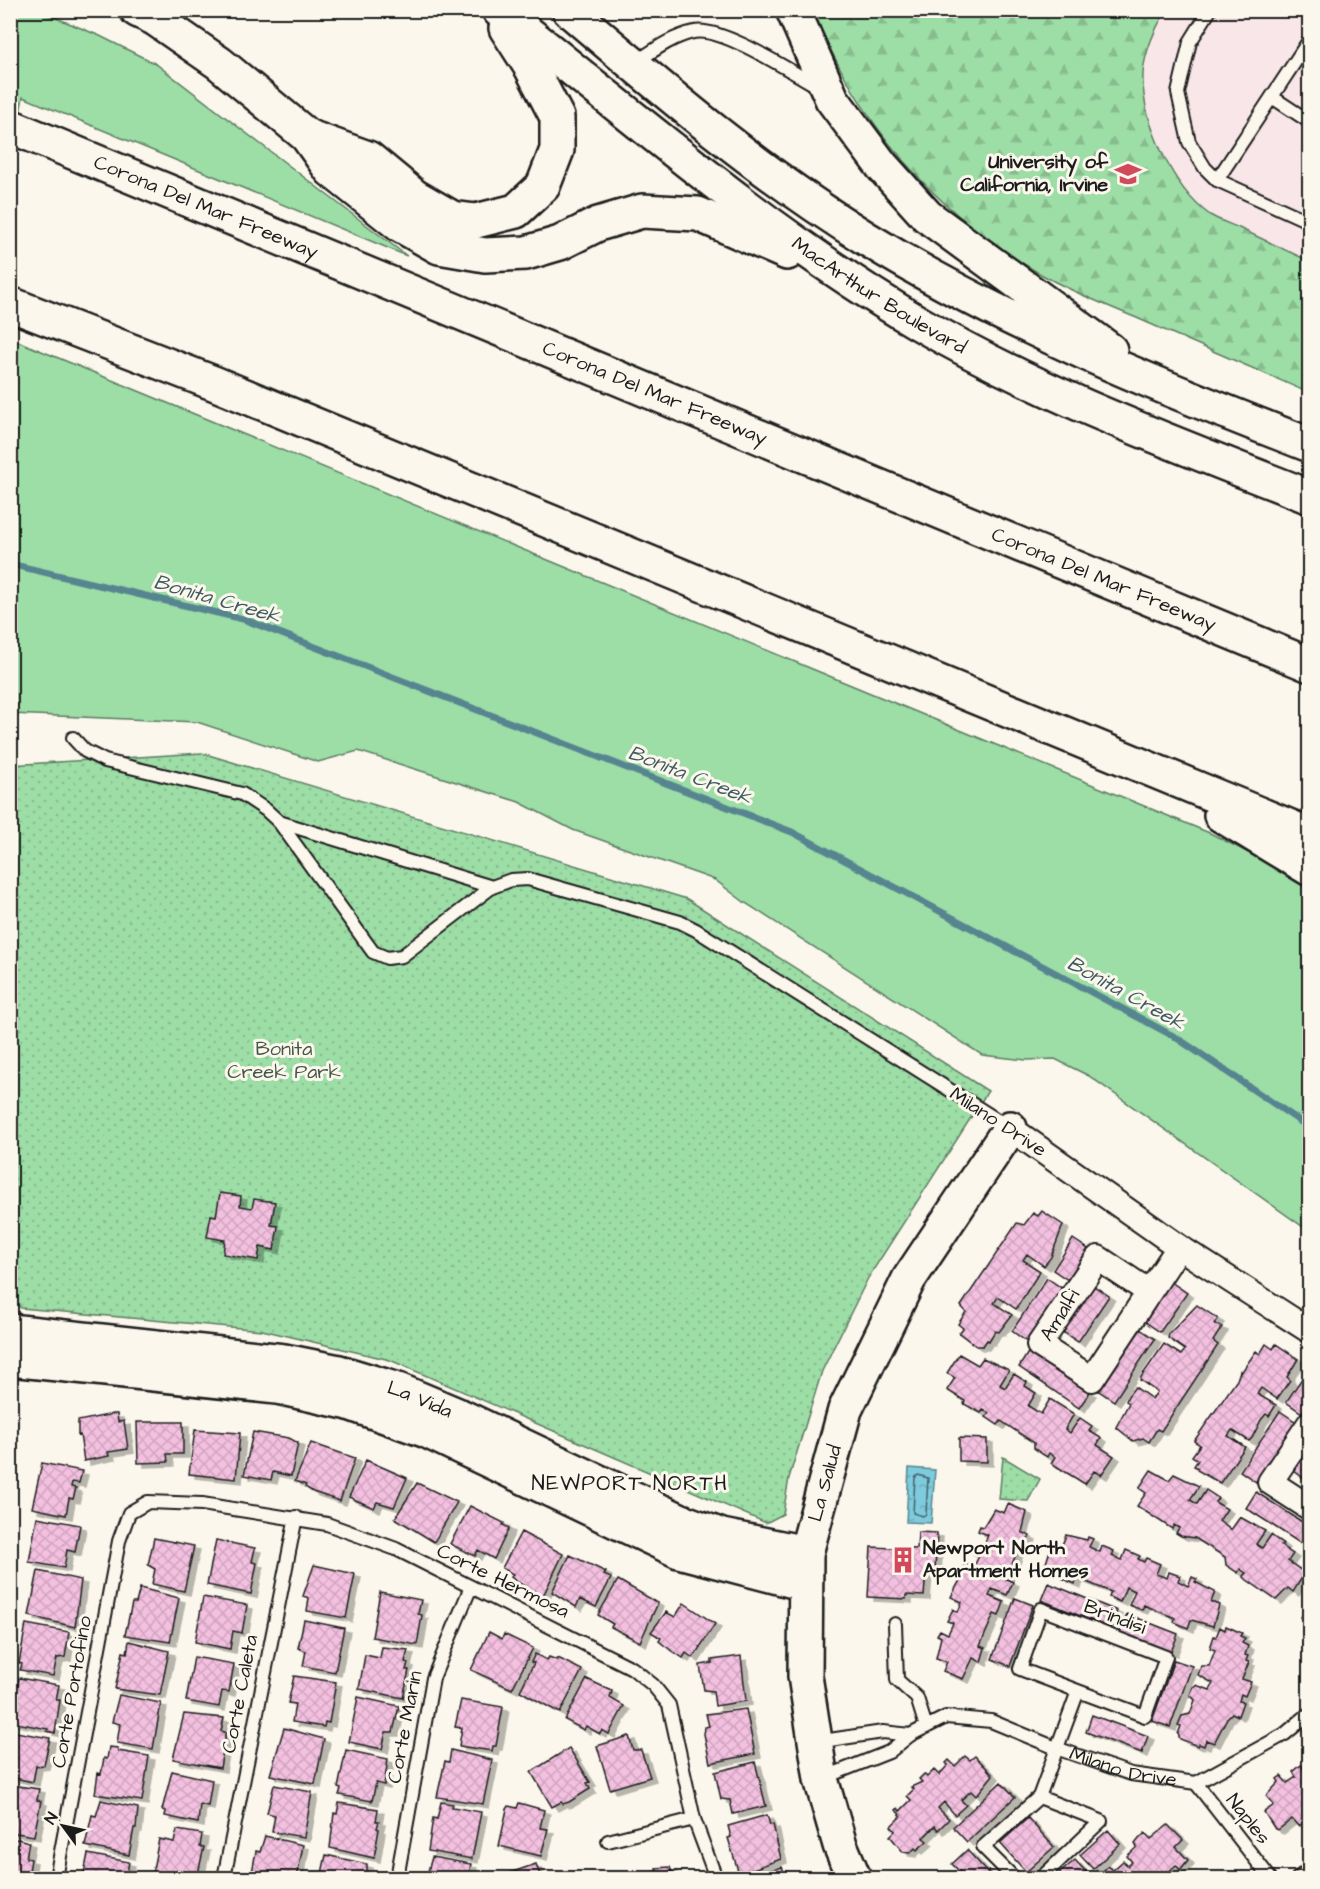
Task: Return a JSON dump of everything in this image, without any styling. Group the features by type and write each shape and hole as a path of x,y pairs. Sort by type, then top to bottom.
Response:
{"main road":[{"path":"137,10 154,18 219,63 307,136 331,170 400,225 439,247 485,255 526,253 560,243 598,224 642,210 698,214 857,285"},
{"path":"307,136 368,158 414,196 452,218 476,221 516,211 543,186 557,150 557,117 497,10"},
{"name":"MacArthur Boulevard","path":"497,10 760,216 857,285 918,322 1021,377 1107,416 1310,497"},
{"name":"MacArthur Boulevard","path":"569,10 699,121 789,187 867,239 1022,325 1162,388 1310,445"},
{"path":"793,10 829,92 882,165 927,216 1162,388"},
{"name":"Corona Del Mar Freeway","path":"10,126 1306,664"},
{"path":"13,306 216,384 394,460 1310,835"},
{"path":"1138,764 1310,868"},
{"name":"La Salud","path":"854,1878 840,1845 822,1779 815,1742 805,1676 806,1568 845,1410 909,1279 1010,1128"},
{"name":"La Vida","path":"10,1331 284,1361 339,1372 398,1390 460,1416 679,1520 806,1568"},
{"name":"La Vida","path":"10,1359 277,1387 349,1403 427,1431 679,1551 806,1568"}],"street":[{"name":"Milano Drive","path":"1010,1128 1179,1247 1310,1331"},
{"name":"Amalfi","path":"1149,1292 1098,1258 1039,1345 1092,1379 1179,1247"},
{"path":"1310,1423 1270,1482 1310,1508"}],"lane":[{"path":"1210,10 1191,42 1178,93 1189,142 1205,168 1217,180 1310,222"},
{"path":"632,64 670,40 696,31 730,39 829,92"},
{"path":"1217,180 1310,39"},
{"path":"1272,97 1310,122"},
{"path":"73,738 85,751 105,761 242,794 266,810 279,822 373,952 387,958 402,956 492,887"},
{"path":"279,822 492,887"},
{"name":"Milano Drive","path":"492,887 511,880 528,879 680,922 1010,1128"},
{"name":"Corte Hermosa","path":"129,1513 148,1502 202,1504 296,1517 327,1524 396,1549 470,1589 553,1626 632,1668 653,1685 669,1705 693,1819 716,1878"},
{"name":"Corte Portofino","path":"56,1878 119,1541 129,1513"},
{"name":"Corte Caleta","path":"224,1878 296,1517"},
{"name":"Corte Marin","path":"397,1878 433,1678 470,1589"},
{"name":"Brindisi","path":"1041,1609 1166,1657 1145,1716 1078,1691 1020,1669 1041,1609"},
{"path":"895,1624 897,1680 917,1698 926,1727"},
{"path":"1014,1878 983,1847 1039,1797 1078,1691"},
{"name":"Milano Drive","path":"822,1779 890,1752 910,1735 946,1718 991,1721 1056,1748 1131,1774 1196,1783 1285,1734 1310,1713"},
{"path":"815,1742 883,1732 910,1735"},
{"name":"Naples","path":"1196,1783 1270,1878"},
{"path":"1039,1797 1101,1821 1041,1878"},
{"path":"608,1841 693,1819"},
{"path":"1298,1878 1310,1869"}],"shaded area":[{"name":"University of California, Irvine","path":"828,11 1309,11 1309,373"}],"green space":[{"path":"15,11 35,11 54,17 100,36 156,64 407,256 23,97 11,160 10,20 15,20"},
{"name":"University of California, Irvine","path":"813,11 1167,11 1154,33 1143,74 1147,112 1154,132 1172,171 1196,203 1210,215 1309,261 1309,393 1071,290 1032,269 961,218 901,158 875,125 831,51"},
{"path":"10,338 1212,834 1309,884 1309,1231 1089,1076 1055,1059 1026,1060 982,1055 744,902 715,880 573,830 519,802 358,751 318,762 197,722 11,714"},
{"name":"Bonita Creek Park","path":"202,753 687,899 988,1091 868,1278 822,1371 789,1478 783,1514 766,1523 390,1360 262,1330 21,1308 10,1298 10,765"},
{"path":"1003,1457 1040,1479 1028,1501 999,1499"}],"water":[{"path":"909,1468 935,1470 931,1523 906,1522"}],"building":[{"path":"220,1193 241,1196 240,1206 252,1208 254,1199 275,1202 271,1225 278,1226 274,1250 260,1247 258,1260 223,1254 225,1240 207,1237 211,1215 216,1216"},
{"path":"1042,1211 1063,1225 1051,1257 1044,1266 1027,1254 1023,1260 1040,1271 1016,1309 998,1297 994,1303 1012,1315 999,1332 995,1331 989,1341 987,1340 983,1346 976,1346 959,1333 963,1328 958,1324 966,1312 961,1306 1017,1223 1024,1225 1033,1213 1038,1216"},
{"path":"1073,1239 1088,1249 1068,1280 1053,1270"},
{"path":"1047,1278 1063,1289 1027,1342 1012,1331"},
{"path":"1171,1282 1187,1293 1160,1332 1144,1321"},
{"path":"1094,1286 1109,1296 1078,1342 1063,1332"},
{"path":"1197,1305 1218,1319 1214,1324 1222,1327 1213,1341 1218,1345 1161,1431 1157,1429 1149,1442 1143,1438 1133,1441 1116,1427 1129,1403 1126,1401 1128,1396 1135,1387 1152,1399 1157,1392 1140,1380 1141,1377 1164,1344 1181,1355 1185,1350 1168,1338 1169,1334"},
{"path":"1140,1329 1155,1339 1114,1401 1099,1391"},
{"path":"1266,1344 1273,1349 1276,1344 1298,1359 1287,1377 1290,1380 1277,1399 1261,1388 1257,1394 1276,1405 1269,1416 1266,1414 1261,1420 1252,1438 1249,1441 1232,1430 1228,1436 1245,1447 1220,1483 1194,1466 1198,1460 1192,1456 1200,1445 1194,1441 1237,1380 1240,1371 1241,1373 1256,1351 1260,1354"},
{"path":"1029,1351 1090,1392 1079,1408 1019,1367"},
{"path":"959,1354 978,1365 983,1358 1009,1370 1000,1385 1005,1388 1014,1374 1027,1382 1025,1386 1036,1393 1028,1406 1041,1414 1050,1399 1074,1414 1065,1429 1070,1433 1080,1418 1092,1426 1089,1431 1101,1438 1097,1445 1114,1456 1101,1475 1094,1471 1085,1484 1051,1463 1055,1457 1049,1453 1047,1457 1042,1454 1034,1448 1034,1443 1001,1421 998,1425 986,1417 989,1413 983,1410 981,1413 964,1404 965,1401 947,1390 955,1378 947,1373"},
{"path":"1307,1371 1310,1402 1302,1413 1286,1402"},
{"path":"1280,1411 1296,1422 1256,1482 1240,1471"},
{"path":"117,1414 118,1422 124,1421 128,1449 108,1452 109,1456 84,1461 80,1435 78,1436 78,1421"},
{"path":"137,1422 183,1422 183,1454 167,1454 168,1462 138,1463"},
{"path":"195,1430 240,1433 236,1479 189,1474"},
{"path":"253,1432 289,1438 298,1443 291,1476 273,1472 271,1480 244,1475"},
{"path":"959,1438 987,1439 987,1462 959,1461"},
{"path":"311,1443 355,1458 340,1501 313,1492 305,1487 306,1485 295,1481"},
{"path":"1310,1447 1310,1479 1308,1481 1294,1471"},
{"path":"366,1460 407,1478 394,1507 377,1502 374,1508 349,1497"},
{"path":"42,1463 82,1471 79,1483 72,1482 71,1487 76,1488 73,1499 69,1498 66,1515 32,1508"},
{"path":"1151,1470 1169,1480 1174,1474 1199,1486 1190,1500 1197,1504 1206,1490 1218,1498 1215,1502 1227,1509 1219,1521 1231,1530 1240,1517 1265,1531 1256,1544 1262,1548 1271,1535 1283,1544 1281,1546 1293,1554 1288,1561 1305,1573 1293,1592 1288,1588 1276,1600 1247,1580 1243,1576 1246,1573 1240,1569 1238,1573 1226,1565 1225,1557 1195,1538 1181,1536 1176,1533 1179,1528 1174,1525 1172,1529 1137,1506 1146,1493 1139,1488"},
{"path":"417,1483 457,1502 434,1542 395,1518"},
{"path":"1256,1492 1310,1527 1309,1549 1246,1508"},
{"path":"1008,1504 1027,1512 1022,1532 1030,1536 1023,1548 1019,1547 1006,1579 1013,1582 1007,1595 992,1589 989,1596 1004,1602 999,1616 994,1614 980,1646 985,1648 981,1662 973,1658 963,1679 943,1671 947,1662 936,1658 941,1637 937,1635 940,1630 948,1634 953,1623 947,1621 953,1609 958,1612 962,1602 951,1597 961,1578 959,1577 965,1563 974,1566 979,1556 974,1554 979,1543 984,1545 988,1535 978,1531 980,1526 983,1527 994,1509 1004,1513"},
{"path":"470,1506 504,1523 503,1525 509,1528 494,1559 478,1550 475,1556 450,1544"},
{"path":"37,1517 80,1525 75,1552 67,1550 64,1568 29,1562"},
{"path":"521,1532 563,1554 543,1596 517,1582 511,1577 513,1574 502,1568"},
{"name":"Newport North Apartment Homes","path":"918,1532 937,1533 935,1571 926,1571 924,1596 906,1595 906,1599 868,1597 871,1547 917,1549"},
{"path":"1066,1535 1087,1540 1088,1537 1093,1539 1089,1547 1100,1552 1102,1546 1114,1551 1112,1556 1122,1560 1126,1550 1140,1556 1138,1559 1144,1562 1146,1558 1160,1564 1156,1574 1167,1578 1169,1572 1180,1576 1178,1581 1188,1586 1192,1577 1197,1579 1195,1582 1215,1592 1211,1602 1219,1605 1213,1626 1191,1620 1188,1628 1174,1622 1175,1618 1144,1605 1142,1610 1129,1605 1135,1591 1126,1587 1120,1602 1109,1597 1111,1592 1077,1578 1075,1584 1062,1578 1065,1571 1046,1563 1052,1544 1054,1542 1062,1545"},
{"path":"154,1538 194,1546 184,1591 152,1584 155,1569 148,1565"},
{"path":"216,1540 255,1548 252,1562 257,1563 251,1594 207,1585"},
{"path":"570,1555 606,1572 604,1575 611,1578 596,1607 580,1599 576,1607 552,1592"},
{"path":"314,1565 355,1574 346,1618 307,1611 309,1598 303,1596"},
{"path":"38,1571 81,1580 75,1627 29,1616"},
{"path":"618,1580 658,1603 640,1642 611,1627 613,1624 598,1615"},
{"path":"1048,1583 1117,1611 1110,1628 1041,1600"},
{"path":"140,1588 179,1598 170,1642 125,1635 132,1603 136,1603"},
{"path":"380,1592 421,1600 418,1614 422,1615 417,1645 372,1637"},
{"path":"203,1597 247,1605 242,1633 233,1631 230,1649 195,1642"},
{"path":"1015,1598 1033,1605 1010,1666 992,1659"},
{"path":"684,1603 715,1624 693,1658 686,1653 683,1658 665,1646 659,1641 661,1638 651,1632 666,1612 675,1617"},
{"path":"1308,1606 1310,1607 1310,1630 1305,1627 1309,1622 1301,1617"},
{"path":"1127,1614 1178,1634 1171,1652 1120,1632"},
{"path":"304,1620 344,1628 335,1672 303,1666 306,1651 298,1648"},
{"path":"26,1624 69,1632 65,1657 57,1658 53,1676 20,1670 22,1664 19,1663"},
{"path":"1226,1626 1242,1633 1240,1636 1245,1638 1242,1643 1248,1646 1245,1655 1248,1656 1246,1661 1249,1662 1242,1679 1251,1682 1245,1696 1241,1694 1239,1701 1243,1702 1238,1716 1232,1713 1227,1718 1214,1743 1206,1740 1204,1746 1199,1744 1198,1746 1180,1739 1178,1734 1181,1726 1178,1725 1182,1716 1190,1714 1195,1700 1190,1695 1193,1687 1196,1685 1210,1690 1213,1683 1198,1675 1201,1666 1209,1666 1215,1650 1210,1648 1214,1636 1216,1637 1220,1627 1225,1630"},
{"path":"489,1632 502,1639 504,1634 533,1648 512,1689 471,1670"},
{"path":"129,1641 169,1651 160,1695 115,1689 123,1652 127,1653"},
{"path":"382,1647 408,1650 405,1662 408,1663 406,1670 409,1670 403,1698 359,1689 365,1655 380,1658"},
{"path":"535,1654 547,1660 549,1657 557,1660 558,1658 582,1670 560,1713 520,1691 534,1663 531,1662"},
{"path":"741,1656 746,1701 715,1706 713,1691 704,1690 700,1665 712,1663 712,1660"},
{"path":"194,1657 234,1664 229,1692 222,1691 219,1707 186,1701"},
{"path":"1174,1660 1192,1666 1170,1727 1152,1721"},
{"path":"294,1676 336,1682 329,1723 325,1722 324,1727 292,1722 295,1704 288,1703"},
{"path":"19,1678 59,1685 56,1700 60,1700 55,1733 47,1731 48,1729 11,1722"},
{"path":"587,1679 612,1691 610,1698 624,1706 609,1734 602,1730 600,1734 586,1726 584,1730 565,1720"},
{"path":"119,1695 161,1703 153,1749 117,1743 120,1724 112,1722"},
{"path":"358,1697 399,1706 393,1732 386,1732 382,1749 349,1742"},
{"path":"461,1700 503,1707 496,1746 493,1746 492,1751 459,1746 462,1728 455,1727"},
{"path":"746,1709 755,1754 710,1763 704,1734 705,1727 709,1726 706,1714"},
{"path":"184,1714 224,1718 221,1731 225,1732 225,1739 220,1768 173,1759"},
{"path":"1092,1715 1148,1736 1142,1753 1086,1732"},
{"path":"284,1728 324,1739 315,1784 270,1775"},
{"path":"10,1731 50,1738 44,1765 36,1766 33,1782 10,1777"},
{"path":"629,1736 633,1750 641,1750 650,1777 610,1789 597,1746"},
{"path":"109,1747 118,1748 118,1751 149,1756 142,1801 95,1794 98,1773 101,1774"},
{"path":"569,1748 590,1782 587,1783 590,1789 569,1802 563,1804 561,1802 552,1807 531,1772"},
{"path":"346,1750 388,1759 384,1785 376,1783 372,1801 339,1795 341,1789 338,1788"},
{"path":"451,1750 492,1760 483,1804 437,1797 445,1761 449,1762"},
{"path":"965,1756 970,1760 975,1756 993,1775 976,1796 971,1791 961,1800 966,1805 955,1815 944,1802 938,1808 949,1819 938,1830 935,1826 923,1838 927,1841 917,1850 915,1848 910,1853 903,1852 890,1836 895,1831 891,1826 901,1816 896,1810 898,1808 900,1811 911,1800 907,1796 914,1789 911,1787 922,1782 919,1779 924,1774 927,1777 934,1770 939,1775 948,1765 946,1763 949,1760 955,1766"},
{"path":"755,1762 766,1806 733,1814 730,1800 721,1799 715,1772"},
{"path":"1301,1765 1305,1770 1310,1766 1310,1818 1298,1826 1292,1819 1278,1830 1275,1829 1264,1812 1274,1805 1266,1796 1279,1782 1277,1779 1281,1776 1287,1783 1296,1777 1293,1772"},
{"path":"172,1771 212,1780 208,1806 200,1804 198,1823 165,1816 166,1811 162,1810"},
{"path":"1001,1782 1015,1797 967,1842 953,1827"},
{"path":"10,1785 39,1789 37,1800 41,1801 34,1836 10,1832"},
{"path":"274,1785 312,1792 304,1837 272,1832 275,1815 267,1813"},
{"path":"101,1800 138,1808 129,1855 85,1846 92,1815 96,1816"},
{"path":"441,1802 453,1804 452,1807 481,1812 472,1859 428,1851 433,1818 437,1819"},
{"path":"339,1803 378,1809 376,1821 379,1821 377,1828 379,1829 374,1858 330,1848 334,1813 337,1814"},
{"path":"519,1803 544,1810 540,1828 548,1829 541,1856 499,1846 507,1809 509,1806 517,1808"},
{"path":"767,1815 770,1825 773,1824 781,1859 739,1874 728,1838 731,1837 728,1826"},
{"path":"1028,1818 1054,1847 1026,1872 1000,1843"},
{"path":"1168,1825 1183,1840 1176,1847 1188,1860 1180,1870 1176,1865 1165,1875 1167,1878 1098,1876 1108,1866 1113,1870 1123,1861 1128,1866 1132,1862 1127,1856 1137,1847 1135,1844 1139,1839 1145,1833 1151,1839"},
{"path":"177,1830 202,1834 200,1847 204,1847 197,1878 152,1874 159,1839 174,1842"},
{"path":"1108,1830 1120,1844 1093,1869 1080,1855"},
{"path":"265,1836 303,1845 297,1878 251,1878 256,1851 260,1852"},
{"path":"18,1839 29,1842 26,1858 31,1859 28,1878 10,1878 10,1840"},
{"path":"967,1850 993,1878 966,1878 952,1864"},
{"path":"88,1854 129,1862 126,1878 83,1878"},
{"path":"326,1855 367,1864 367,1878 321,1878"},
{"path":"432,1857 471,1864 468,1878 426,1878"},
{"path":"1075,1860 1088,1874 1084,1878 1054,1878"},
{"path":"536,1864 541,1878 505,1878 504,1875"},
{"path":"670,1867 674,1878 646,1878 645,1874 657,1871 656,1868"},
{"path":"782,1867 787,1878 747,1878"}],"waterway":[{"name":"Bonita Creek","path":"10,564 243,619 792,832 1177,1038 1310,1128"}],"place":[{"name":"University of California, Irvine","path":"1128,174"},
{"name":"Newport North Apartment Homes","path":"903,1560"}],"district":[{"name":"NEWPORT NORTH","path":"630,1483"}]}
